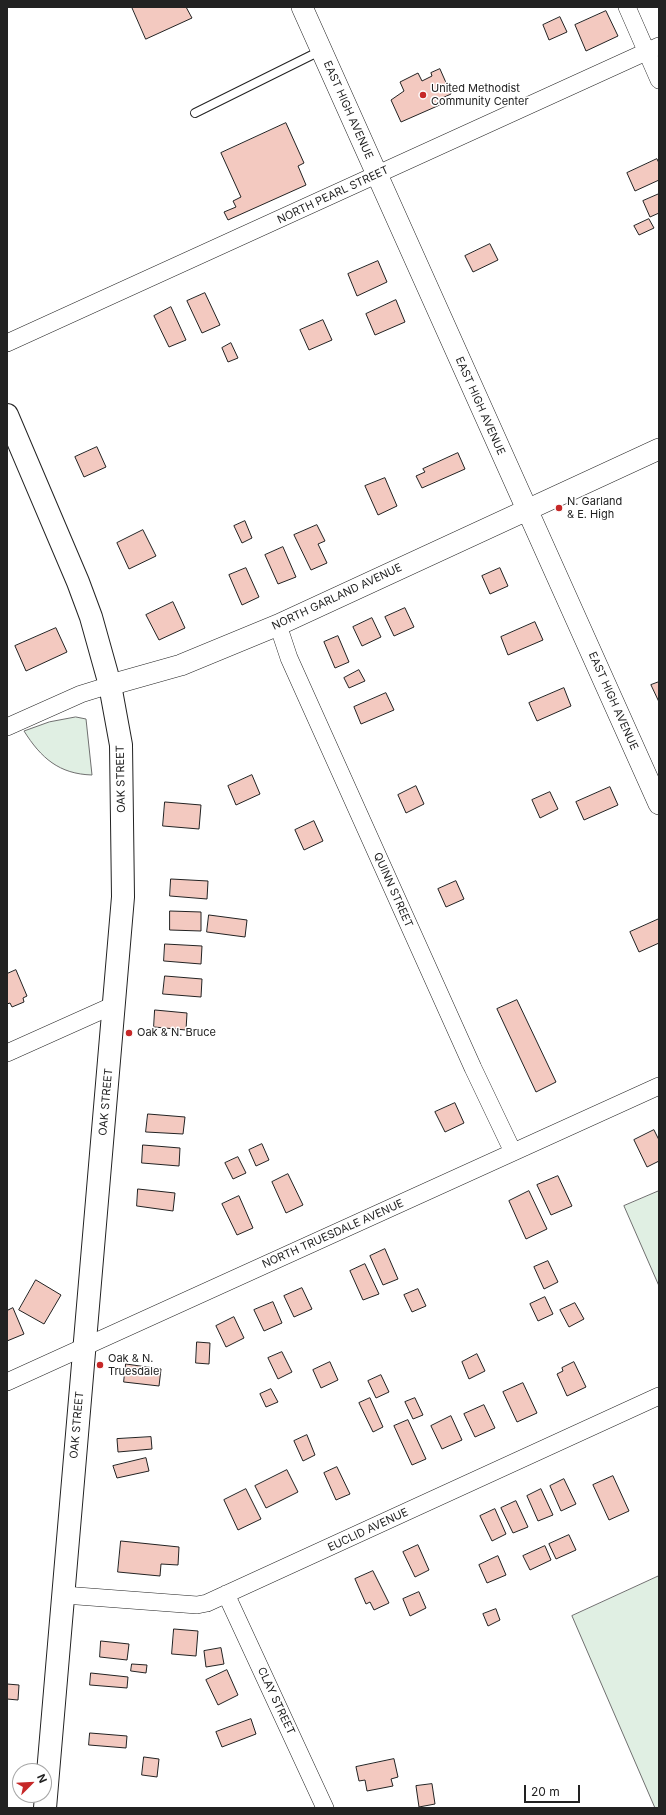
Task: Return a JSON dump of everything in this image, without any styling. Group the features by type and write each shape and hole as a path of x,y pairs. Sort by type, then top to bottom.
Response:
{"highway":[{"name":"OAK STREET","path":"8,421 78,582 91,617 110,685 121,745 122,761 123,896 91,1286 83,1347 64,1595 45,1808"}],"street":[{"name":"EAST HIGH AVENUE","path":"302,7 659,804"},
{"path":"627,7 653,49 659,80"},
{"name":"NORTH PEARL STREET","path":"7,343 653,49"},
{"name":"NORTH GARLAND AVENUE","path":"7,727 81,694 181,665 278,624 659,449"},
{"name":"QUINN STREET","path":"278,624 296,672 470,1061 513,1152"},
{"path":"7,1053 114,1005"},
{"name":"NORTH TRUESDALE AVENUE","path":"7,1382 659,1086"},
{"name":"EUCLID AVENUE","path":"64,1595 197,1605 207,1603 659,1396"},
{"name":"CLAY STREET","path":"226,1594 325,1808"}],"lane":[{"path":"195,113 321,50"}],"green space":[{"path":"76,717 86,719 92,775 70,772 52,763 44,757 30,741 24,731 49,722"},
{"path":"659,1191 659,1286 624,1206"},
{"path":"659,1576 659,1808 655,1808 572,1616"}],"building":[{"path":"132,7 186,7 192,18 146,39"},
{"path":"606,11 618,36 586,51 575,25"},
{"path":"560,17 567,32 549,40 543,25"},
{"name":"United Methodist Community Center","path":"440,69 451,94 440,99 442,104 401,122 391,100 404,91 400,82 418,73 422,81 432,76 431,73"},
{"path":"286,123 304,163 298,166 306,185 228,220 224,212 236,207 233,201 241,197 221,153"},
{"path":"657,159 659,163 659,180 635,191 627,173"},
{"path":"659,194 659,213 650,217 643,201"},
{"path":"649,219 654,228 639,235 634,226"},
{"path":"490,244 498,260 473,272 465,256"},
{"path":"378,261 387,282 357,296 348,274"},
{"path":"205,293 220,325 202,333 187,301"},
{"path":"396,300 405,322 375,335 366,314"},
{"path":"171,307 186,340 169,347 154,316"},
{"path":"323,320 332,340 309,350 300,330"},
{"path":"231,343 238,358 228,362 222,348"},
{"path":"97,447 106,467 84,477 75,457"},
{"path":"458,453 465,469 422,488 416,476 425,472 423,469"},
{"path":"385,478 397,506 378,515 365,486"},
{"path":"245,521 252,538 242,543 234,526"},
{"path":"317,525 325,541 318,544 327,563 311,570 294,535"},
{"path":"143,530 156,556 129,569 117,543"},
{"path":"283,547 296,577 278,584 265,555"},
{"path":"246,568 259,597 242,605 229,575"},
{"path":"500,568 508,586 490,594 482,576"},
{"path":"173,602 185,628 159,640 146,615"},
{"path":"405,608 414,627 394,636 385,617"},
{"path":"372,618 381,637 362,646 353,627"},
{"path":"535,622 543,640 508,655 501,637"},
{"path":"56,628 67,652 26,671 15,646"},
{"path":"338,636 349,662 335,668 324,642"},
{"path":"359,670 365,681 349,688 344,678"},
{"path":"659,682 659,702 651,685"},
{"path":"564,688 571,706 537,721 529,703"},
{"path":"386,693 394,710 361,724 354,707"},
{"path":"252,775 260,794 236,805 228,786"},
{"path":"416,786 424,804 406,813 398,795"},
{"path":"610,787 618,805 584,820 576,802"},
{"path":"550,792 558,809 540,818 532,800"},
{"path":"165,802 201,805 199,829 163,826"},
{"path":"314,821 323,841 304,850 295,830"},
{"path":"171,879 208,881 207,899 170,896"},
{"path":"456,881 464,899 446,907 438,889"},
{"path":"170,911 201,912 201,931 170,930"},
{"path":"209,915 247,920 245,937 207,932"},
{"path":"659,919 659,943 639,952 630,932"},
{"path":"165,944 202,946 201,964 164,961"},
{"path":"16,970 27,996 23,998 24,1002 12,1007 10,1003 7,1004 7,974"},
{"path":"165,976 202,979 201,997 163,994"},
{"path":"517,1000 556,1082 536,1092 497,1009"},
{"path":"155,1010 187,1013 186,1030 154,1027"},
{"path":"455,1103 464,1123 445,1132 435,1112"},
{"path":"148,1114 185,1117 183,1134 146,1132"},
{"path":"654,1130 659,1140 659,1161 647,1167 634,1140"},
{"path":"262,1144 269,1160 256,1166 249,1150"},
{"path":"143,1145 180,1148 179,1166 142,1163"},
{"path":"238,1157 246,1173 233,1179 225,1163"},
{"path":"288,1174 303,1205 286,1213 272,1182"},
{"path":"558,1176 572,1206 551,1215 537,1185"},
{"path":"138,1189 175,1193 173,1211 137,1206"},
{"path":"529,1191 547,1229 526,1239 509,1201"},
{"path":"239,1196 253,1228 237,1235 222,1204"},
{"path":"385,1249 398,1279 383,1285 370,1256"},
{"path":"548,1261 558,1282 544,1289 534,1267"},
{"path":"365,1264 379,1294 363,1300 350,1271"},
{"path":"36,1280 61,1295 44,1324 19,1310"},
{"path":"302,1288 312,1309 294,1317 284,1296"},
{"path":"418,1289 426,1306 412,1312 404,1295"},
{"path":"545,1297 553,1314 538,1321 530,1304"},
{"path":"273,1302 282,1323 264,1331 254,1310"},
{"path":"575,1303 584,1319 569,1327 560,1310"},
{"path":"13,1308 24,1334 7,1341 7,1311"},
{"path":"234,1317 244,1338 226,1347 216,1326"},
{"path":"197,1342 210,1343 209,1364 196,1363"},
{"path":"282,1352 292,1372 278,1379 268,1358"},
{"path":"477,1354 485,1371 469,1379 462,1362"},
{"path":"330,1362 338,1380 321,1388 313,1370"},
{"path":"574,1362 586,1387 567,1396 557,1374 563,1371 562,1368"},
{"path":"126,1364 161,1369 159,1386 124,1382"},
{"path":"381,1375 389,1392 376,1398 368,1381"},
{"path":"523,1383 537,1413 517,1422 503,1392"},
{"path":"271,1389 278,1402 266,1407 260,1394"},
{"path":"370,1398 383,1427 373,1432 359,1403"},
{"path":"415,1398 423,1415 413,1419 405,1402"},
{"path":"484,1405 495,1428 475,1437 464,1414"},
{"path":"451,1416 462,1440 442,1449 431,1426"},
{"path":"408,1420 426,1459 412,1465 394,1426"},
{"path":"307,1435 315,1455 303,1461 294,1441"},
{"path":"151,1437 152,1449 118,1452 117,1439"},
{"path":"146,1458 149,1471 117,1478 113,1466"},
{"path":"337,1467 350,1494 336,1500 324,1473"},
{"path":"287,1470 298,1492 266,1508 255,1486"},
{"path":"613,1476 629,1511 609,1520 593,1485"},
{"path":"564,1479 576,1504 561,1511 550,1486"},
{"path":"246,1489 261,1519 238,1530 224,1500"},
{"path":"541,1489 553,1515 538,1521 527,1496"},
{"path":"516,1501 528,1527 513,1533 501,1508"},
{"path":"495,1509 506,1534 492,1541 480,1516"},
{"path":"569,1535 576,1550 556,1559 549,1544"},
{"path":"121,1541 179,1547 178,1565 161,1564 160,1576 118,1572"},
{"path":"418,1545 429,1570 415,1577 403,1552"},
{"path":"545,1546 551,1560 530,1570 523,1556"},
{"path":"498,1556 506,1575 487,1583 479,1565"},
{"path":"373,1571 389,1603 374,1610 370,1602 366,1604 355,1579"},
{"path":"419,1592 426,1608 410,1616 403,1599"},
{"path":"496,1609 500,1620 488,1626 483,1614"},
{"path":"174,1629 198,1631 196,1656 172,1654"},
{"path":"101,1641 129,1644 127,1660 100,1657"},
{"path":"221,1648 224,1664 206,1667 204,1651"},
{"path":"132,1664 147,1665 146,1673 131,1671"},
{"path":"227,1670 238,1695 218,1705 206,1680"},
{"path":"91,1673 128,1677 127,1688 90,1685"},
{"path":"7,1684 19,1685 18,1700 7,1699"},
{"path":"251,1719 256,1734 222,1747 216,1732"},
{"path":"90,1733 127,1736 126,1748 89,1745"},
{"path":"144,1757 159,1759 157,1777 142,1775"},
{"path":"394,1759 398,1777 391,1779 393,1786 367,1791 365,1780 359,1781 356,1767"},
{"path":"432,1784 435,1804 419,1807 416,1786"}],"place":[{"name":"United Methodist Community Center","path":"423,95"},
{"name":"N. Garland & E. High","path":"559,508"},
{"name":"Oak & N. Bruce","path":"129,1033"},
{"name":"Oak & N. Truesdale","path":"100,1365"}]}
